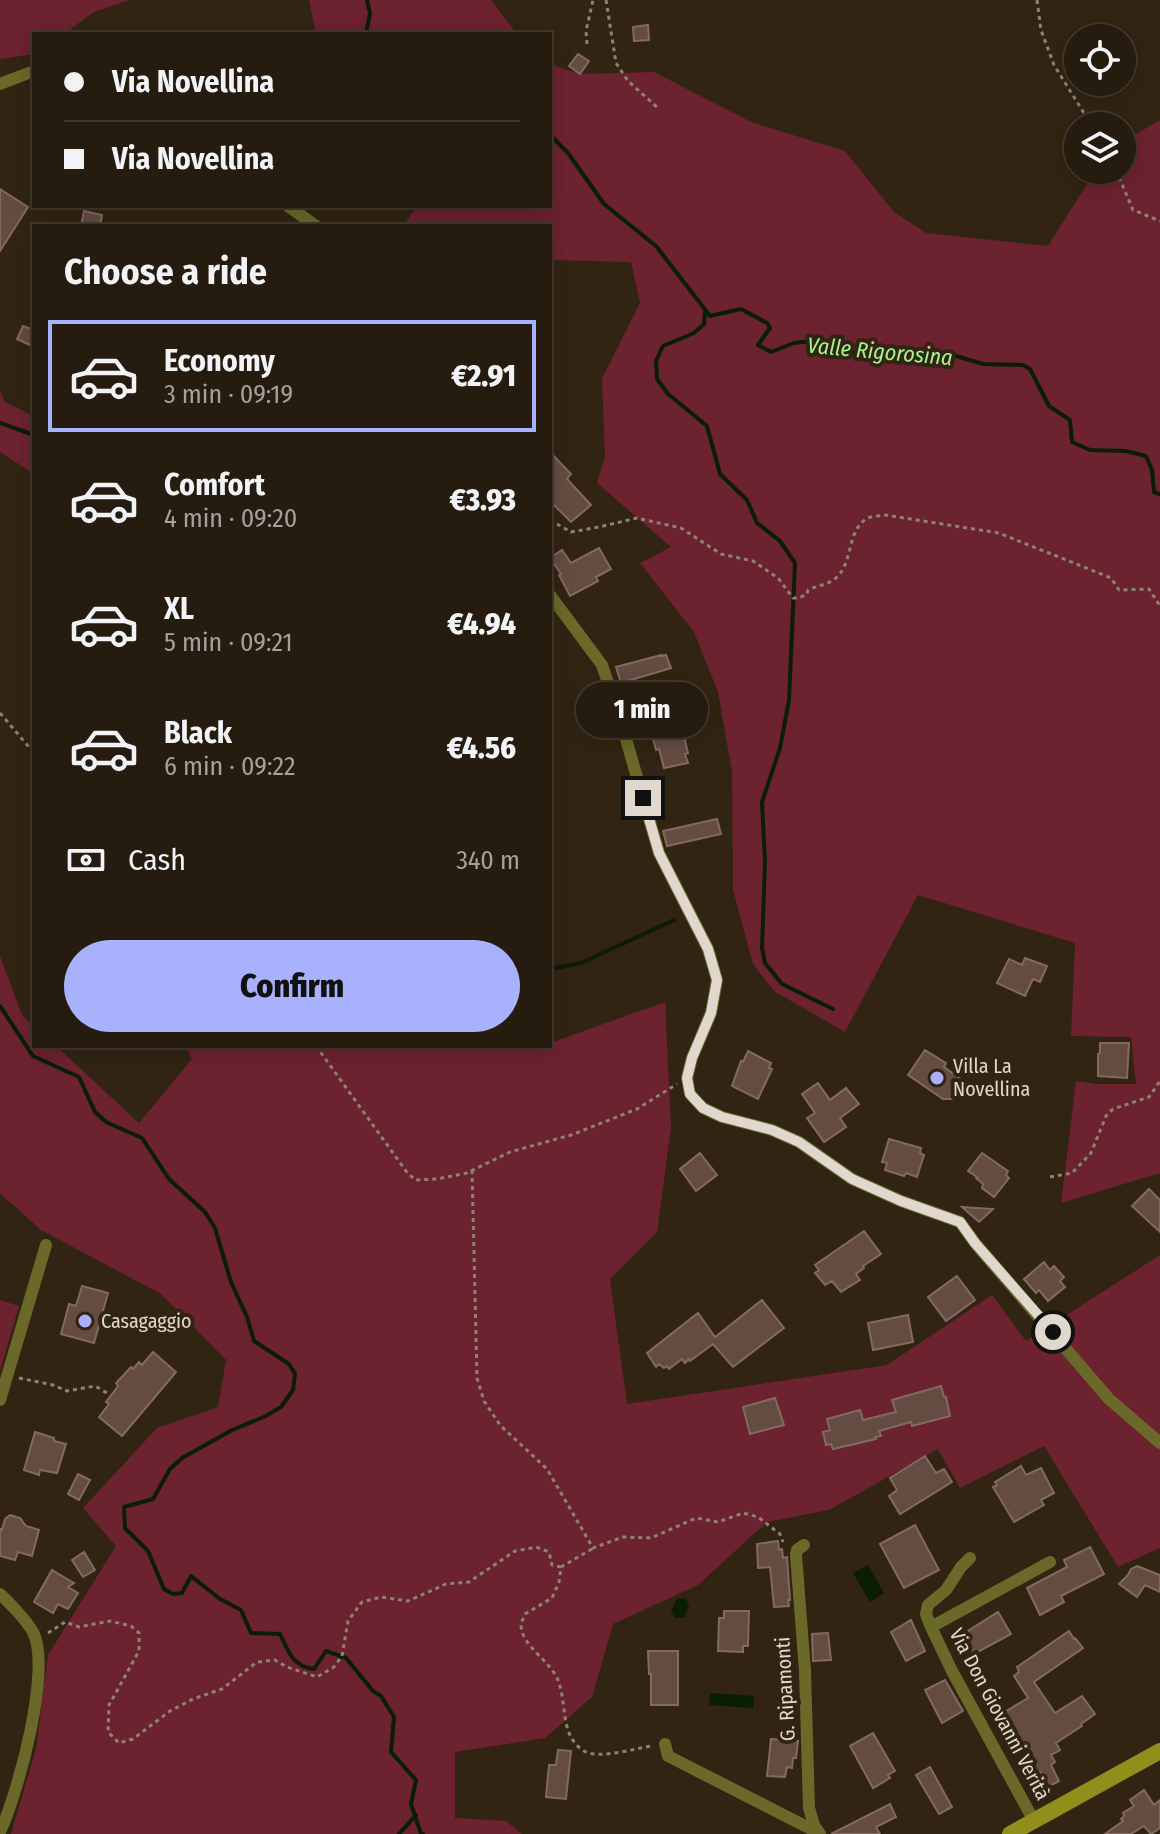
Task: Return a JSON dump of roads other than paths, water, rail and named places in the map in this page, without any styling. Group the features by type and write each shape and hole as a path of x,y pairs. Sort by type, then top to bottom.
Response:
{"main road":[{"path":"1010,1834 1160,1751"}],"street":[{"path":"0,84 32,72"},
{"path":"291,208 313,224"},
{"path":"552,598 602,665 659,853 708,949 717,980 711,1013 687,1078 690,1094 703,1108 722,1117 772,1130 799,1142 852,1179 960,1222 1109,1399 1160,1443"},
{"path":"0,1400 46,1245"},
{"name":"G. Ripamonti","path":"804,1545 796,1555 805,1671 809,1808 820,1833"},
{"name":"Via Don Giovanni Verità","path":"970,1558 946,1590 928,1605 926,1614 952,1671 1034,1821"},
{"name":"Via Don Giovanni Verità","path":"931,1627 1050,1562"},
{"path":"0,1594 33,1633 40,1660 28,1749 0,1832"},
{"name":"G. Ripamonti","path":"666,1750 820,1833"}],"waterway":[{"name":"Valle Rigorosina","path":"366,32 370,13 367,0"},
{"name":"Valle Rigorosina","path":"552,137 568,153 604,204 656,246 710,316 741,309 767,323 770,328 758,345 771,352 794,343 811,341 851,353 890,349 934,357 953,355 983,364 1023,365 1030,369 1049,406 1070,420 1072,442 1090,450 1126,451 1146,456 1152,470 1154,492 1160,494"},
{"path":"705,310 704,324 694,333 663,346 656,361 657,379 668,394 707,426 720,474 747,500 757,523 780,541 795,563 789,700 780,748 762,802 765,862 762,948 765,963 782,984 833,1009"},
{"path":"0,423 32,434"},
{"path":"552,969 581,963 674,920"},
{"path":"0,1006 33,1056 79,1077 95,1112 106,1122 142,1138 169,1179 205,1212 215,1228 231,1282 254,1341 289,1364 295,1374 293,1390 281,1407 182,1458 170,1469 153,1499 124,1507 125,1528 148,1551 164,1589 173,1594 182,1593 191,1576 220,1599 241,1610 251,1633 280,1634 292,1657 307,1668 314,1669 326,1651 346,1658 373,1691 381,1696 394,1717 391,1752 416,1780 411,1804 423,1834"},
{"path":"399,1834 416,1815"}],"place":[{"name":"Villa La Novellina","path":"937,1078"},
{"name":"Casagaggio","path":"85,1321"}]}
